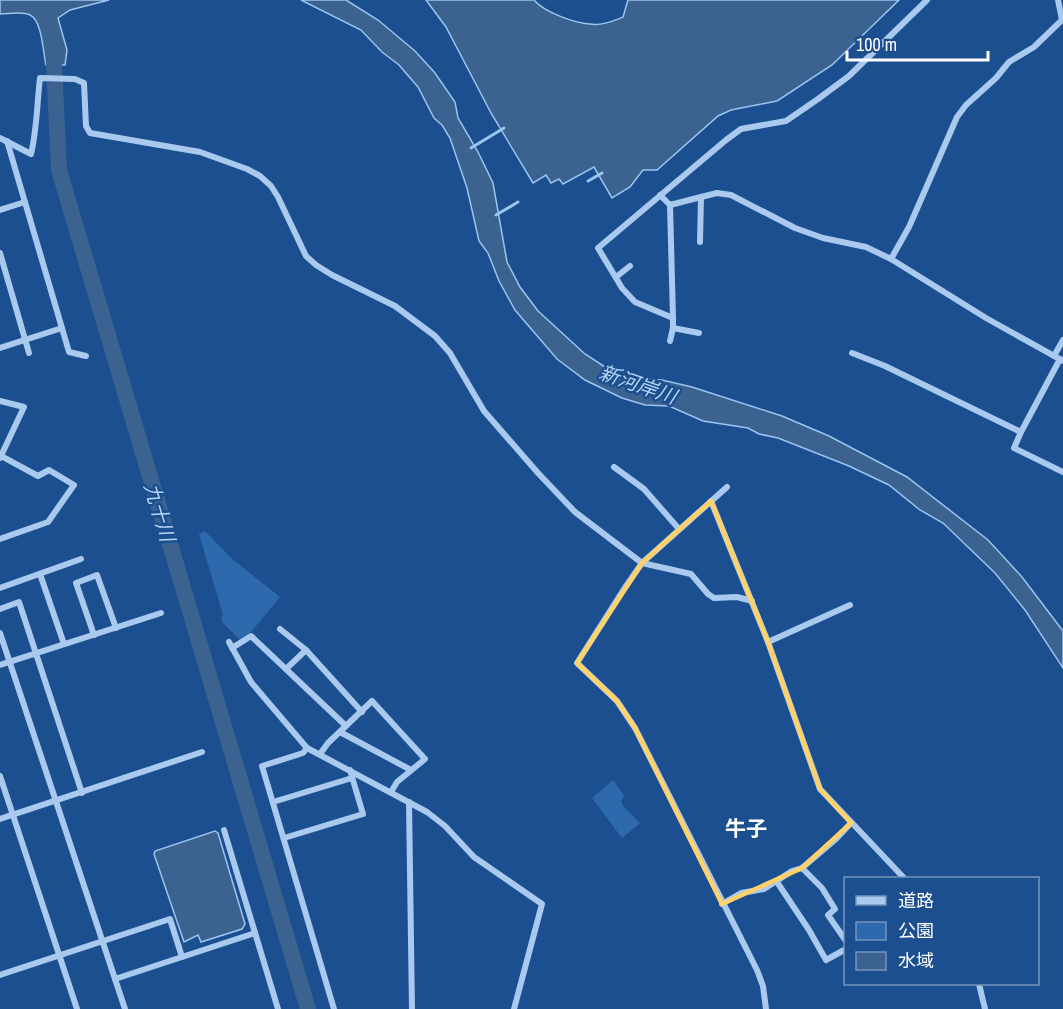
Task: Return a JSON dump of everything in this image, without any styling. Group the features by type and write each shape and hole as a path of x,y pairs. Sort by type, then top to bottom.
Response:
{"street":[{"path":"673,318 635,302 622,288 598,248 741,129 786,121 849,76 927,0"},
{"path":"891,259 909,227 957,117 1009,62 1034,47 1062,20 1058,0"},
{"path":"3,140 31,154 35,139 40,78 75,79 84,83 86,126 90,133 200,152 260,176 271,186 278,197 306,256 332,275 409,314 435,336 450,353 484,411 575,512 642,563 691,574 714,598 737,597 752,601"},
{"path":"3,140 25,202 69,352 86,356"},
{"path":"670,205 717,193 731,195 795,228 823,238 866,247 891,259 986,318 1059,359"},
{"path":"660,195 670,205 673,328 669,341"},
{"path":"700,242 701,197"},
{"path":"0,210 25,202"},
{"path":"0,253 29,353"},
{"path":"616,277 630,266"},
{"path":"0,348 62,328"},
{"path":"673,328 699,333"},
{"path":"1063,340 1059,359 1014,448 1063,472"},
{"path":"852,353 906,376 1021,432"},
{"path":"0,401 24,407 0,457 38,476 49,470 74,485 48,522 0,539"},
{"path":"614,467 644,489 679,529"},
{"path":"727,487 642,563 578,663 617,701 635,728 764,986 766,1009"},
{"path":"711,501 768,642 820,789 902,877"},
{"path":"0,588 81,559"},
{"path":"40,574 63,644"},
{"path":"94,635 76,583 97,575 116,628"},
{"path":"0,609 19,602 82,792"},
{"path":"768,642 850,604"},
{"path":"0,664 161,613"},
{"path":"280,629 306,650 362,712"},
{"path":"0,633 125,1009"},
{"path":"346,726 251,636 230,645 250,682 307,747 427,812 446,826 474,856 542,904 514,1009"},
{"path":"286,669 306,650"},
{"path":"320,754 328,743 372,701 424,759 398,782 391,792"},
{"path":"340,732 411,770"},
{"path":"307,747 303,753 262,766 334,1009"},
{"path":"0,819 202,752"},
{"path":"284,838 363,814 350,770"},
{"path":"0,776 77,1009"},
{"path":"273,802 352,778"},
{"path":"409,802 412,1009"},
{"path":"722,904 741,893 764,888 792,871 802,868 837,839 851,823"},
{"path":"224,830 278,1009"},
{"path":"802,868 822,888 835,909 828,915 844,938"},
{"path":"777,882 826,960 844,950"},
{"path":"0,975 170,919 182,957"},
{"path":"115,979 255,933"},
{"path":"979,985 985,1009"}],"highlighted area":[{"path":"711,501 768,642 820,789 851,823 802,868 722,904 635,728 617,701 577,663 642,563"}],"green space":[{"path":"205,531 231,558 280,597 251,632 240,640 222,622 221,616 223,615 199,534"},
{"path":"613,780 624,796 621,801 623,806 640,823 622,838 592,798"}],"water":[{"path":"0,0 109,0 70,10 58,18 67,50 65,65 46,65 40,30 34,18 23,13 0,14"},
{"name":"新河岸川","path":"301,0 346,0 378,20 415,51 435,73 455,102 458,118 493,183 507,262 520,287 538,311 585,354 605,367 634,378 662,380 692,387 782,416 829,436 907,477 988,540 1022,577 1063,631 1063,668 1025,610 995,573 943,523 920,510 889,485 849,466 748,428 703,421 669,406 645,405 622,398 585,380 557,359 515,310 499,281 488,253 479,241 467,188 450,138 442,125 434,118 418,87 399,65 382,52 361,30"},
{"path":"426,0 534,0 545,9 560,16 576,22 594,24 607,23 623,17 628,0 899,0 832,65 777,101 731,110 718,116 657,170 643,170 630,187 612,198 594,167 563,184 559,179 551,183 546,175 533,183 491,113 446,27"},
{"path":"215,831 218,833 245,924 242,929 201,942 198,935 184,942 154,854 155,851"}],"waterway":[{"name":"九十川","path":"53,44 59,170 308,1009"},
{"path":"471,148 504,128"},
{"path":"588,181 602,173"},
{"path":"496,215 518,202"}],"district":[{"name":"牛子","path":"746,828"}]}
